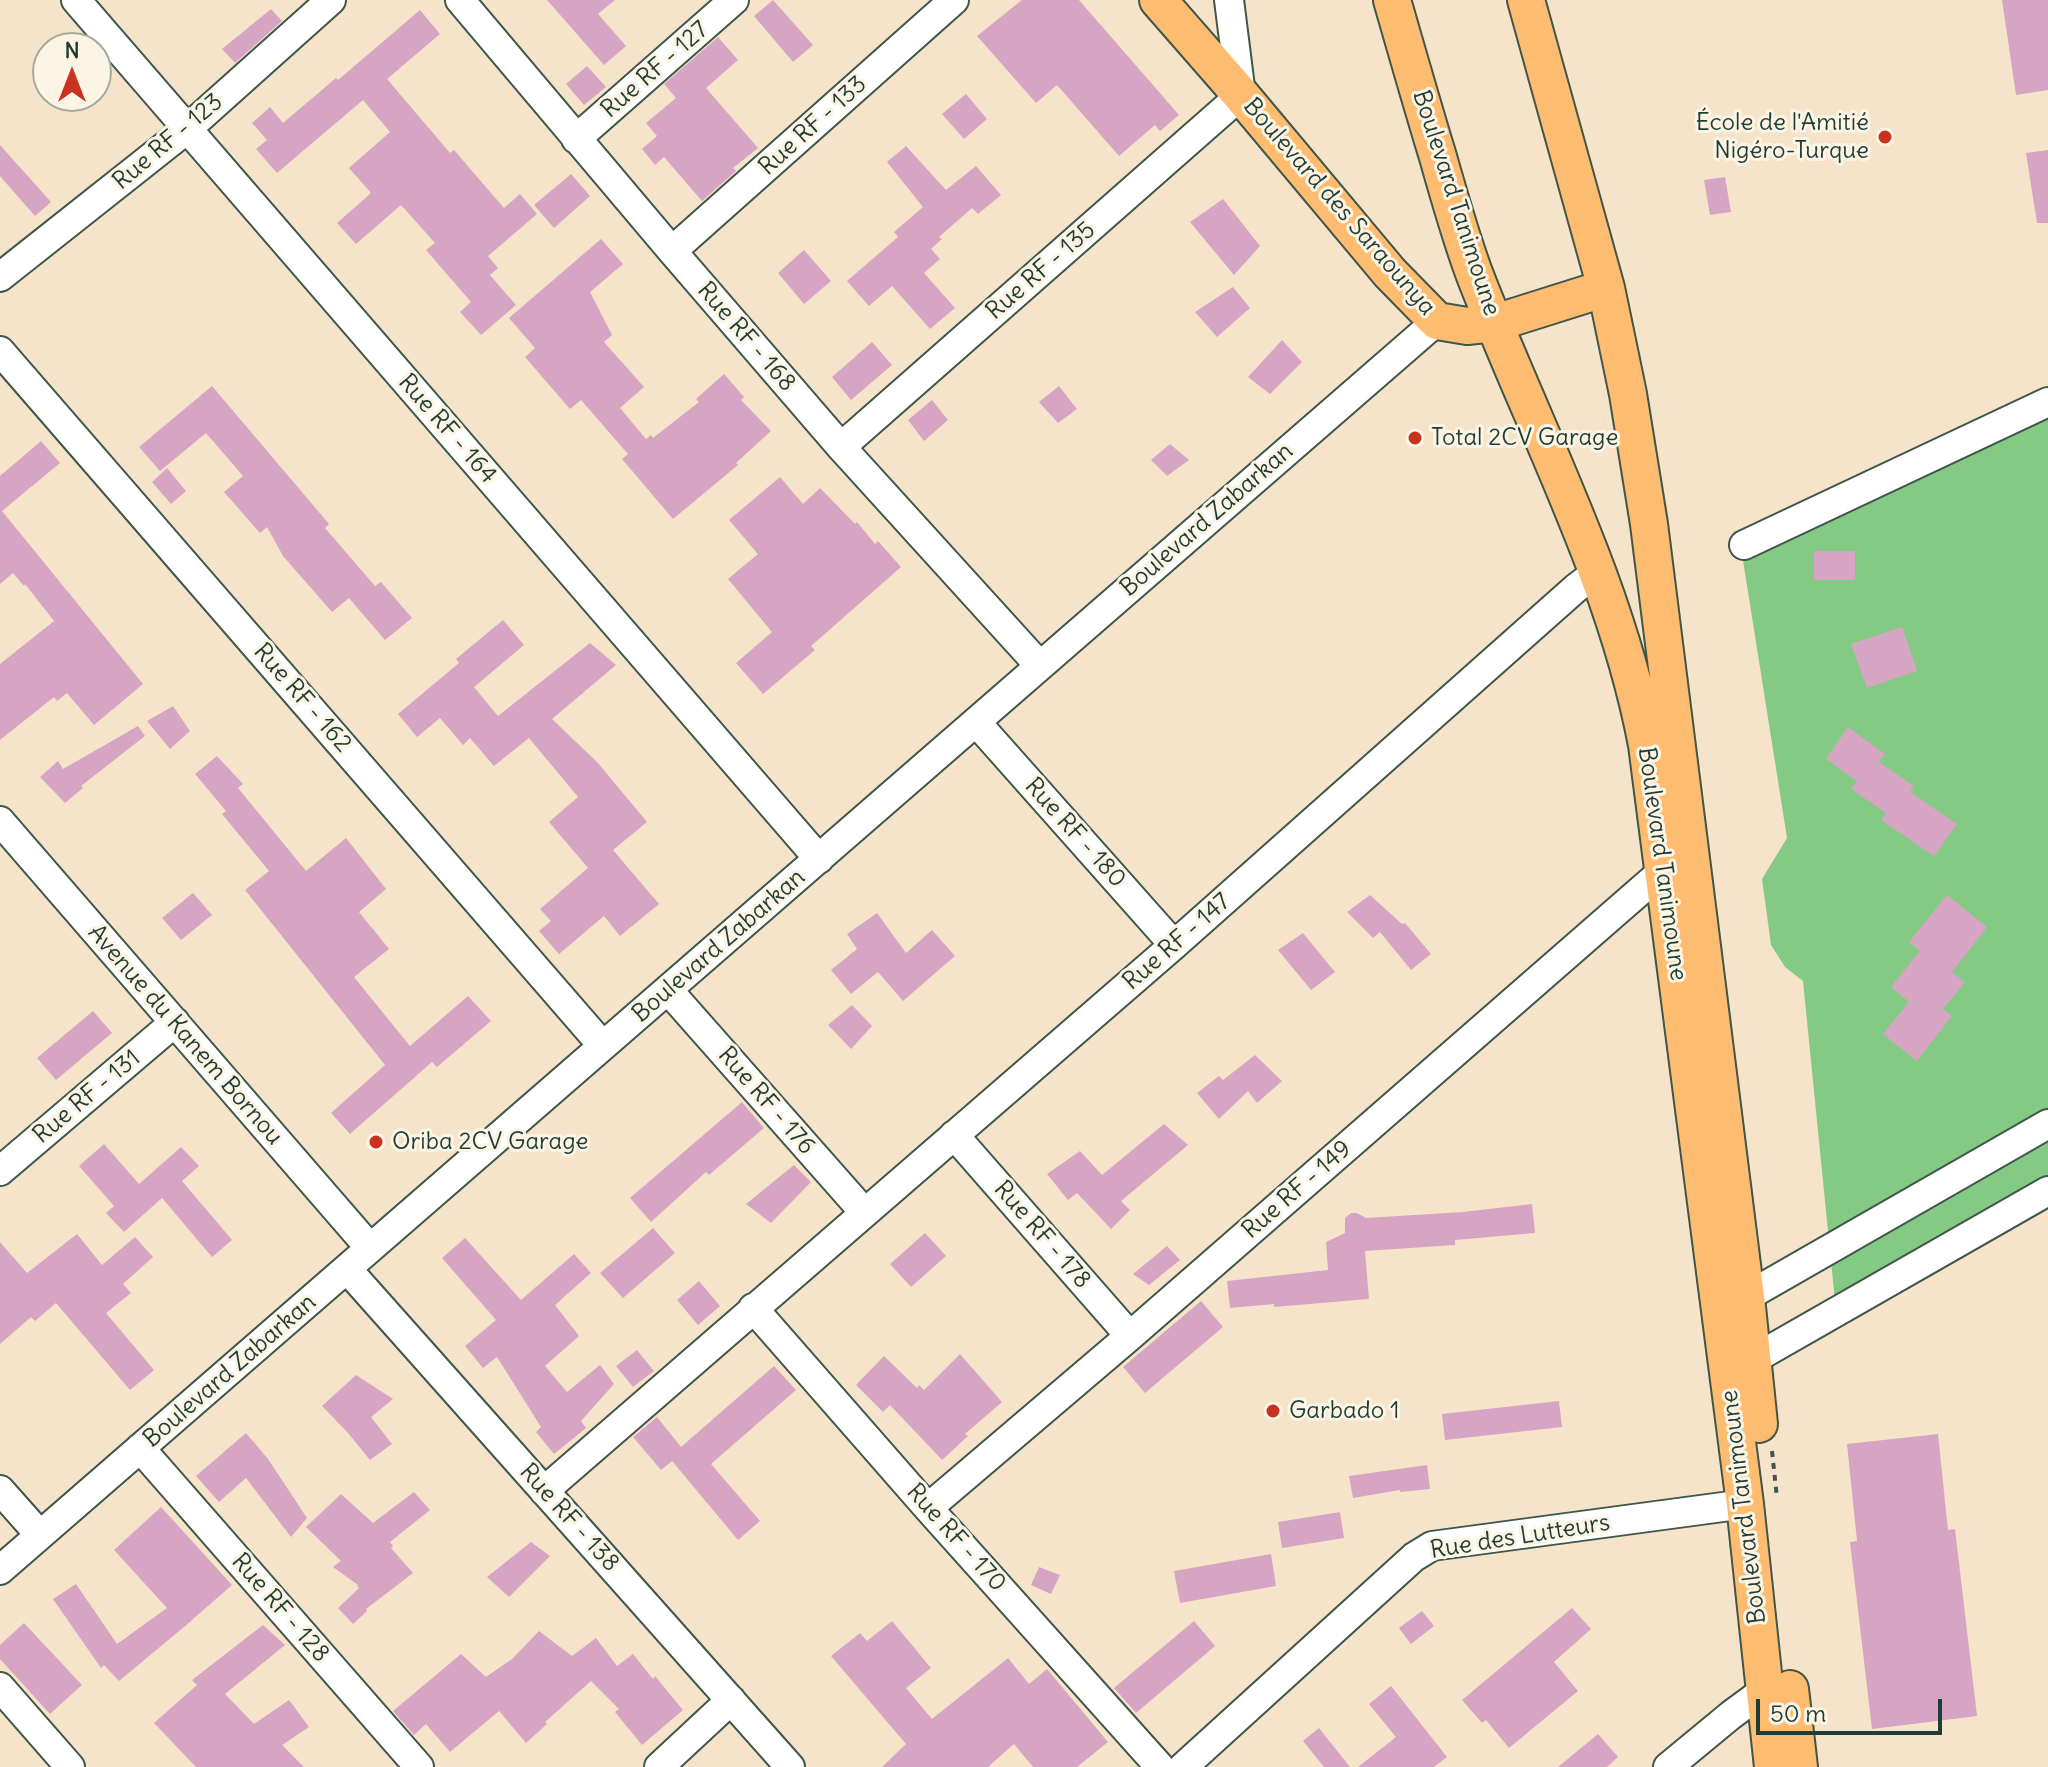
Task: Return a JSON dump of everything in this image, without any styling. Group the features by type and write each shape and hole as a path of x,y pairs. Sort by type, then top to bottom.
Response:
{"main road":[{"name":"Boulevard des Saraounya","path":"1158,0 1390,273 1437,321 1467,326 1495,323 1606,288"},
{"name":"Boulevard Tanimoune","path":"1392,0 1473,271 1544,437 1597,572 1639,704 1664,870 1745,1504 1773,1767"},
{"name":"Boulevard Tanimoune","path":"1526,0 1606,288 1628,394 1649,524 1746,1297 1799,1767"}],"street":[{"name":"Rue RF - 164","path":"76,0 819,859"},
{"name":"Rue RF - 123","path":"0,277 187,129 331,0"},
{"name":"Rue RF - 168","path":"460,0 841,447 1040,666"},
{"name":"Rue RF - 127","path":"576,139 734,0"},
{"name":"Rue RF - 133","path":"672,251 954,0"},
{"path":"1229,0 1241,95"},
{"name":"Rue RF - 135","path":"841,447 1241,95"},
{"name":"Boulevard Zabarkan","path":"0,1570 1437,321"},
{"name":"Rue RF - 162","path":"0,351 603,1046"},
{"path":"1744,545 2048,402"},
{"name":"Rue RF - 147","path":"544,1491 1174,945 1597,572"},
{"name":"Rue RF - 180","path":"976,722 1174,945"},
{"name":"Avenue du Kanem Bornou","path":"0,821 370,1248"},
{"name":"Rue RF - 149","path":"928,1508 1664,870"},
{"name":"Rue RF - 176","path":"668,990 864,1212"},
{"name":"Rue RF - 131","path":"0,1171 175,1022"},
{"path":"1746,1297 2048,1124"},
{"name":"Rue RF - 178","path":"954,1135 1130,1336"},
{"path":"1752,1360 2048,1191"},
{"name":"Rue RF - 138","path":"347,1269 790,1767"},
{"name":"Rue RF - 170","path":"753,1308 1160,1767"},
{"name":"Rue RF - 128","path":"140,1448 419,1767"},
{"path":"0,1490 40,1535"},
{"name":"Rue des Lutteurs","path":"1183,1767 1414,1557 1432,1546 1745,1504"},
{"path":"0,1687 70,1767"},
{"path":"1668,1767 1765,1690"},
{"path":"659,1767 731,1700"}],"green space":[{"path":"2048,413 2048,1176 1835,1301 1803,981 1785,967 1771,945 1762,879 1787,838 1742,554"}],"building":[{"path":"547,0 615,0 598,14 626,46 604,65"},
{"path":"773,0 813,45 793,62 754,16"},
{"path":"1022,0 1079,0 1179,115 1160,131 1155,125 1119,156 1057,85 1036,103 977,36"},
{"path":"2002,0 2048,0 2048,90 2016,95"},
{"path":"271,9 282,21 235,63 222,49"},
{"path":"420,10 440,34 387,79 450,153 454,150 504,208 520,194 537,214 488,256 498,268 490,275 516,305 481,335 460,312 471,302 426,250 435,243 401,205 356,244 337,223 371,193 349,168 390,132 363,100 277,173 256,149 267,140 252,123 270,107 283,123"},
{"path":"718,37 738,60 706,88 758,148 733,168 736,171 702,201 664,157 655,165 642,149 657,136 646,123 676,98 664,84"},
{"path":"587,66 606,87 584,105 566,84"},
{"path":"966,94 987,119 964,139 942,114"},
{"path":"0,145 51,202 35,216 0,176"},
{"path":"906,146 946,190 976,166 1001,195 978,214 972,208 939,237 942,239 931,249 940,259 924,273 955,308 930,329 892,286 869,306 847,281 898,237 894,232 923,207 887,162"},
{"path":"2048,150 2048,223 2037,223 2026,153"},
{"path":"571,174 590,196 554,228 534,205"},
{"path":"1725,177 1731,212 1710,215 1704,180"},
{"path":"1223,199 1260,246 1234,275 1190,222"},
{"path":"601,239 623,264 590,292 612,335 604,342 644,387 620,408 646,439 651,435 653,438 699,402 696,399 724,374 744,397 741,400 771,431 736,463 738,465 673,519 622,459 628,454 581,400 570,409 525,357 535,348 509,318"},
{"path":"804,250 831,281 804,304 778,273"},
{"path":"1233,287 1250,308 1217,337 1195,312"},
{"path":"1282,340 1302,362 1270,394 1248,377"},
{"path":"872,342 892,365 851,400 832,377"},
{"path":"212,386 329,524 325,528 375,586 381,582 412,618 385,640 349,598 332,612 283,556 267,527 260,533 224,492 243,476 206,433 160,471 139,447"},
{"path":"1059,386 1077,409 1058,423 1039,402"},
{"path":"932,400 948,420 924,441 908,420"},
{"path":"41,441 60,463 2,511 143,684 94,725 67,693 57,701 54,697 0,740 0,664 54,621 13,573 0,584 0,476"},
{"path":"1170,444 1189,460 1167,476 1151,460"},
{"path":"167,468 186,491 171,504 152,482"},
{"path":"780,477 803,504 820,488 855,524 857,522 875,544 878,541 901,567 811,646 815,650 763,694 736,663 772,632 728,579 758,554 729,520"},
{"path":"1814,551 1855,551 1855,580 1814,580"},
{"path":"503,620 524,645 474,687 498,716 590,643 616,665 552,719 598,763 647,822 613,850 659,904 620,936 604,916 559,954 539,931 551,921 540,909 588,868 549,822 578,797 529,738 494,766 470,738 463,745 440,718 417,737 398,714 459,663 456,659"},
{"path":"1902,627 1917,671 1867,688 1851,644"},
{"path":"173,706 190,731 170,749 147,721"},
{"path":"138,726 145,736 81,786 83,788 65,803 40,777 58,761 63,769"},
{"path":"1848,727 1885,754 1879,762 1914,786 1910,792 1957,824 1934,856 1881,820 1886,813 1851,789 1857,781 1826,759"},
{"path":"217,756 243,784 238,788 306,871 346,838 386,889 359,912 389,949 354,977 410,1046 468,996 491,1021 437,1067 432,1062 350,1134 331,1113 385,1065 245,890 269,871 222,814 226,811 195,774"},
{"path":"193,893 212,915 181,940 162,918"},
{"path":"1370,895 1402,924 1405,923 1431,954 1411,970 1380,932 1373,938 1347,912"},
{"path":"1947,895 1987,927 1952,972 1965,982 1943,1009 1952,1016 1917,1061 1883,1034 1909,1002 1891,987 1920,951 1909,942"},
{"path":"877,913 906,953 932,930 955,956 903,1001 878,972 851,994 831,970 857,949 847,934"},
{"path":"1303,933 1335,972 1311,990 1278,950"},
{"path":"852,1005 872,1026 851,1049 828,1025"},
{"path":"93,1011 112,1033 56,1080 37,1058"},
{"path":"1255,1055 1282,1081 1257,1103 1248,1091 1219,1119 1197,1093 1219,1076 1223,1080"},
{"path":"742,1102 764,1128 709,1175 706,1172 651,1222 630,1198"},
{"path":"1164,1124 1188,1145 1121,1201 1130,1210 1111,1229 1077,1193 1068,1200 1047,1174 1080,1151 1102,1175"},
{"path":"104,1144 139,1184 181,1147 199,1166 182,1181 232,1240 212,1257 162,1198 124,1232 106,1213 114,1206 79,1166"},
{"path":"794,1165 811,1182 771,1223 746,1204"},
{"path":"1532,1204 1535,1233 1455,1240 1455,1245 1365,1251 1369,1299 1230,1308 1227,1281 1328,1270 1326,1242 1345,1233 1345,1218 1351,1213 1366,1218"},
{"path":"653,1228 675,1253 623,1298 600,1273"},
{"path":"925,1233 946,1256 911,1287 890,1264"},
{"path":"77,1234 102,1265 135,1237 153,1257 123,1284 131,1293 106,1313 154,1370 130,1390 56,1303 35,1321 31,1317 0,1344 0,1242 27,1273"},
{"path":"465,1238 521,1300 574,1254 591,1273 555,1305 579,1336 545,1366 567,1392 600,1365 614,1384 581,1421 586,1428 554,1454 536,1432 541,1427 497,1357 483,1368 465,1346 496,1320 442,1258"},
{"path":"1167,1246 1180,1260 1149,1285 1133,1274"},
{"path":"699,1281 720,1306 698,1325 677,1300"},
{"path":"1201,1301 1223,1327 1145,1393 1123,1367"},
{"path":"637,1350 654,1371 633,1387 616,1366"},
{"path":"960,1354 1002,1402 965,1434 968,1436 942,1460 890,1405 883,1412 856,1385 884,1356 917,1388 919,1385 924,1390"},
{"path":"774,1366 796,1390 711,1464 760,1521 738,1540 672,1461 661,1470 633,1437 657,1417 681,1447"},
{"path":"356,1375 393,1399 371,1417 392,1444 370,1460 322,1406"},
{"path":"1559,1401 1562,1427 1445,1440 1442,1414"},
{"path":"246,1433 268,1459 307,1518 291,1537 246,1478 219,1502 196,1476"},
{"path":"1938,1434 1948,1530 1955,1529 1977,1716 1872,1729 1850,1542 1857,1541 1847,1444"},
{"path":"1427,1465 1430,1489 1400,1490 1353,1498 1349,1476"},
{"path":"414,1492 430,1510 390,1542 391,1548 413,1573 366,1609 353,1624 338,1608 359,1588 358,1585 333,1567 341,1561 306,1527 341,1494 373,1523"},
{"path":"161,1507 232,1585 119,1681 104,1665 101,1668 53,1599 76,1584 117,1644 167,1608 114,1550"},
{"path":"1340,1512 1344,1538 1282,1548 1278,1522"},
{"path":"531,1542 550,1556 509,1597 487,1577"},
{"path":"1271,1554 1276,1586 1180,1603 1174,1571"},
{"path":"1039,1567 1060,1575 1051,1594 1031,1585"},
{"path":"1572,1608 1591,1629 1554,1662 1578,1691 1509,1748 1486,1720 1482,1723 1462,1700"},
{"path":"1422,1611 1434,1626 1411,1644 1399,1628"},
{"path":"892,1621 931,1668 906,1688 932,1719 1008,1658 1029,1684 1047,1669 1108,1742 1077,1767 1033,1767 1014,1744 988,1767 882,1767 906,1744 831,1656 860,1633 867,1641"},
{"path":"1194,1621 1215,1646 1136,1713 1114,1688"},
{"path":"24,1623 82,1685 50,1714 0,1659 0,1645"},
{"path":"263,1625 285,1645 225,1694 254,1724 289,1700 309,1727 282,1745 304,1767 196,1767 154,1723 197,1685 192,1680"},
{"path":"539,1631 572,1656 596,1638 617,1666 633,1654 683,1710 642,1745 615,1712 619,1709 591,1681 526,1743 499,1711 450,1752 426,1724 414,1735 393,1711 461,1654 486,1677 512,1659"},
{"path":"1391,1686 1447,1757 1434,1767 1358,1767 1396,1737 1369,1704"},
{"path":"1319,1728 1350,1767 1324,1767 1303,1741"},
{"path":"1598,1734 1618,1757 1607,1767 1558,1767"}],"place":[{"name":"École de l'Amitié Nigéro-Turque","path":"1885,137"},
{"name":"Total 2CV Garage","path":"1415,438"},
{"name":"Oriba 2CV Garage","path":"376,1142"},
{"name":"Garbado 1","path":"1273,1411"}]}
